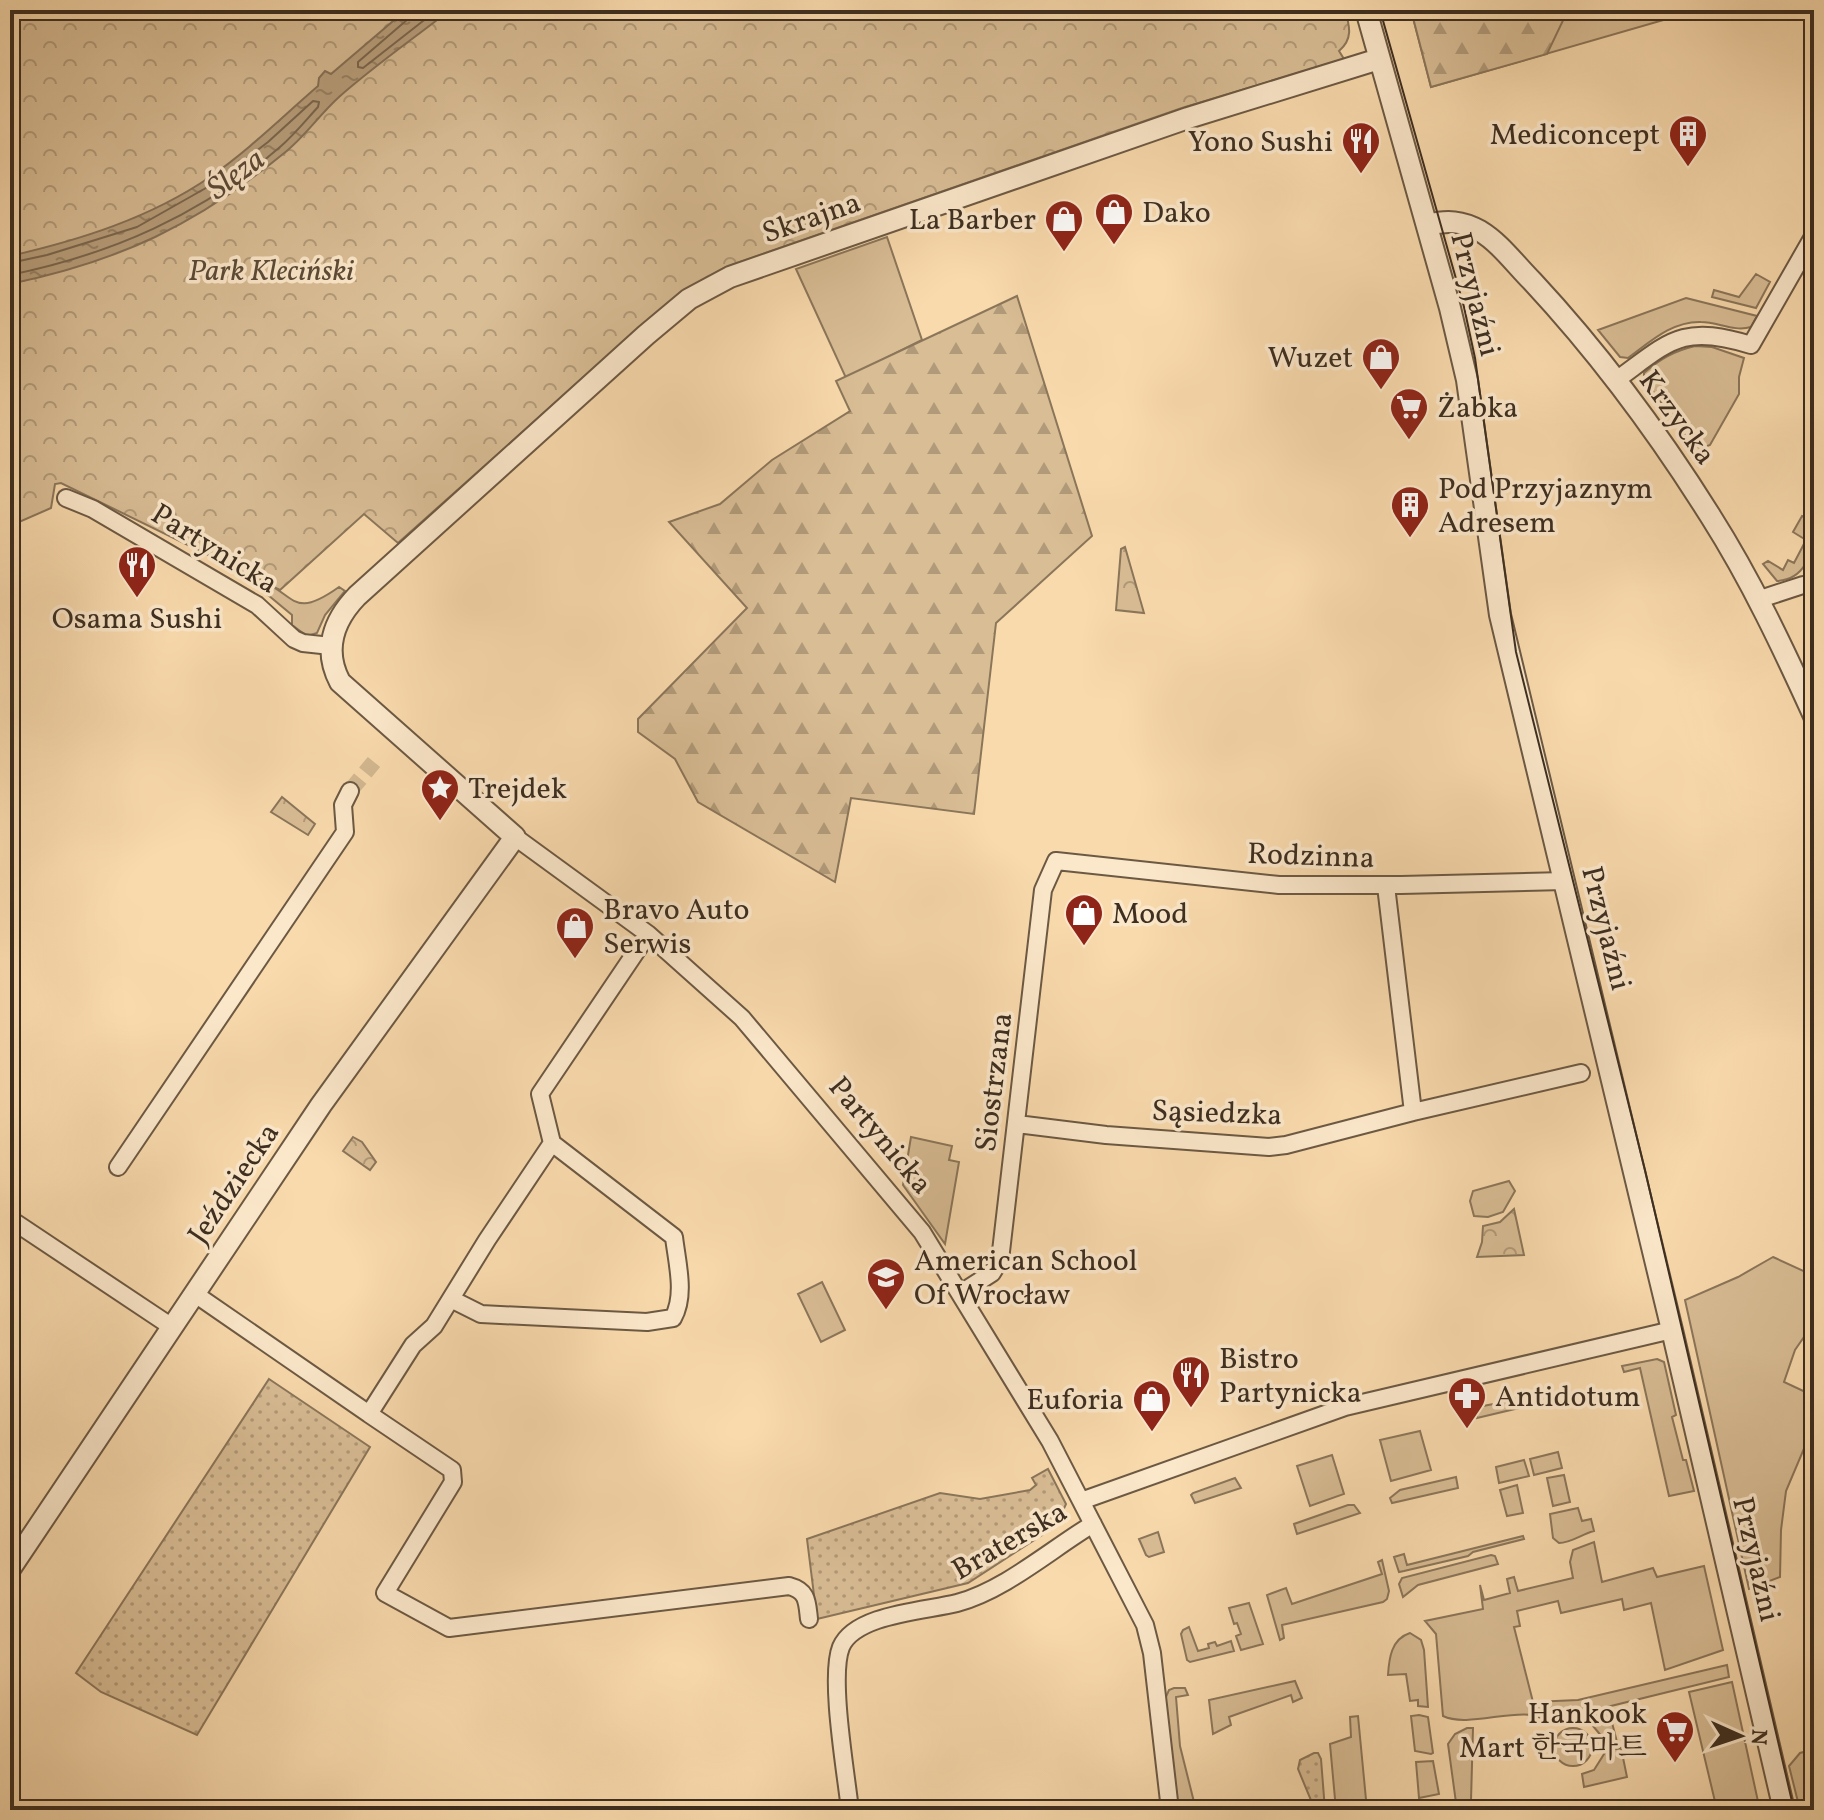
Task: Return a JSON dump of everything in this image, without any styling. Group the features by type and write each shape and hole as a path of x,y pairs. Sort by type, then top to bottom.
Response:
{"street":[{"name":"Przyjaźni","path":"1366,10 1428,225 1467,380 1500,615 1784,1810"},
{"name":"Skrajna","path":"331,646 338,621 357,596 689,299 730,277 1161,127 1379,59"},
{"name":"Krzycka","path":"1428,225 1446,220 1462,223 1491,238 1553,304 1615,381 1653,430 1712,518 1757,600 1814,716"},
{"path":"1615,381 1676,338 1704,335 1728,337 1751,345 1814,235"},
{"name":"Partynicka","path":"66,498 93,509 240,594 257,605 294,639 331,646 335,673 344,687 515,837 648,934 742,1018 922,1232 1024,1398 1081,1501 1150,1638 1170,1810"},
{"path":"1757,600 1803,585 1814,587"},
{"path":"118,1167 345,832 343,805 350,791"},
{"name":"Jeździecka","path":"10,1569 326,1097 515,837"},
{"name":"Rodzinna","path":"1056,861 1279,885 1386,886 1565,881"},
{"name":"Siostrzana","path":"961,1293 992,1273 1000,1260 1043,890 1056,861"},
{"path":"1386,886 1413,1112"},
{"path":"451,1299 481,1314 647,1322 673,1318 679,1309 680,1280 674,1237 552,1143 540,1094 648,934"},
{"name":"Sąsiedzka","path":"1017,1124 1106,1135 1269,1147 1581,1073"},
{"path":"369,1414 413,1345 434,1326 552,1143"},
{"path":"10,1219 172,1327"},
{"path":"195,1294 452,1470 453,1482 385,1593 449,1628 789,1586 800,1589 807,1597 809,1619"},
{"path":"1081,1501 1345,1407 1672,1330"},
{"name":"Braterska","path":"850,1810 836,1675 842,1646 848,1636 876,1620 958,1602 988,1591 1093,1524"}],"green space":[{"name":"Park Kleciński","path":"10,10 1345,10 1349,32 1347,42 1339,51 1344,59 1182,108 728,266 697,283 641,326 398,543 364,514 280,590 61,483 55,484 51,508 10,526"},
{"path":"1411,10 1698,10 1431,87"},
{"path":"1411,10 1568,10 1547,54 1431,87"},
{"path":"887,237 922,340 846,378 796,269"},
{"path":"1756,274 1770,282 1756,308 1712,297 1714,290 1739,297"},
{"path":"1017,296 1092,536 996,623 974,814 851,798 835,882 698,802 675,759 638,732 638,719 747,608 669,522 720,504 772,460 850,411 836,381"},
{"path":"1686,298 1757,316 1751,327 1745,328 1701,322 1680,325 1628,358 1620,357 1598,330"},
{"path":"1695,346 1712,347 1744,358 1739,394 1710,445 1702,448 1693,446 1644,379 1644,373 1662,360"},
{"path":"1802,516 1814,522 1813,542 1807,560 1796,575 1777,581 1763,564 1768,561 1783,570 1788,560 1794,563 1806,540 1793,532"},
{"path":"1125,547 1144,613 1116,610 1121,549"},
{"path":"256,578 302,603 312,602 339,587 345,591 325,615 317,633 307,636 292,625 292,615 256,585"},
{"path":"282,797 315,824 308,835 271,812"},
{"path":"353,1137 362,1142 376,1162 370,1170 343,1151"},
{"path":"911,1137 952,1146 949,1160 959,1162 945,1244 903,1185"},
{"path":"1509,1181 1515,1191 1503,1212 1488,1217 1474,1216 1470,1201 1473,1191"},
{"path":"1514,1209 1524,1255 1477,1257 1483,1226 1500,1222"},
{"path":"1773,1257 1810,1274 1804,1304 1813,1324 1795,1350 1784,1382 1814,1396 1814,1425 1786,1491 1780,1577 1749,1589 1685,1300 1738,1277"},
{"path":"822,1282 845,1330 821,1342 798,1294"},
{"path":"1657,1359 1664,1362 1676,1415 1672,1417 1694,1491 1669,1496 1640,1368 1624,1372 1622,1366"},
{"path":"269,1379 370,1447 197,1735 101,1692 76,1673"},
{"path":"1514,1400 1519,1408 1477,1418 1478,1407"},
{"path":"1420,1431 1431,1470 1391,1481 1380,1440"},
{"path":"1558,1452 1562,1468 1534,1475 1530,1459"},
{"path":"1332,1455 1344,1494 1310,1506 1297,1466"},
{"path":"1524,1460 1529,1476 1499,1483 1496,1467"},
{"path":"1048,1469 1066,1504 1056,1526 968,1583 817,1619 807,1539 940,1493 980,1499 1030,1490 1036,1485 1032,1478"},
{"path":"1564,1475 1570,1502 1553,1506 1547,1478"},
{"path":"1456,1477 1458,1488 1392,1503 1390,1498 1400,1490"},
{"path":"1235,1478 1241,1488 1195,1503 1191,1495 1193,1493"},
{"path":"1517,1485 1523,1513 1507,1516 1500,1490"},
{"path":"1354,1505 1360,1513 1297,1534 1294,1524"},
{"path":"1578,1508 1582,1521 1591,1519 1594,1531 1559,1543 1553,1538 1550,1514"},
{"path":"1158,1532 1164,1552 1149,1557 1139,1539"},
{"path":"1523,1536 1524,1539 1468,1556 1399,1572 1394,1557 1404,1554 1407,1565"},
{"path":"1594,1542 1602,1582 1653,1568 1657,1577 1704,1566 1723,1650 1665,1670 1651,1603 1624,1610 1622,1599 1561,1613 1558,1601 1517,1611 1520,1626 1514,1627 1533,1702 1578,1700 1727,1665 1729,1677 1607,1707 1587,1723 1572,1718 1545,1719 1522,1714 1463,1720 1443,1716 1436,1634 1425,1621 1483,1609 1480,1585 1484,1600 1510,1593 1507,1579 1514,1577 1518,1591 1573,1578 1570,1562 1573,1550"},
{"path":"1495,1556 1498,1564 1418,1585 1403,1597 1399,1584 1402,1578"},
{"path":"1382,1560 1389,1591 1387,1599 1282,1625 1284,1638 1280,1640 1267,1595 1286,1588 1292,1604 1382,1574 1378,1562"},
{"path":"1249,1603 1263,1644 1241,1650 1236,1636 1241,1634 1229,1608"},
{"path":"1189,1627 1198,1651 1209,1648 1208,1644 1215,1642 1217,1646 1231,1641 1234,1651 1190,1662 1181,1634"},
{"path":"1410,1633 1421,1640 1424,1650 1428,1707 1418,1706 1418,1700 1410,1701 1406,1674 1388,1675 1395,1645"},
{"path":"1295,1681 1302,1698 1293,1702 1291,1695 1229,1717 1231,1725 1213,1734 1209,1700"},
{"path":"1732,1682 1759,1806 1745,1810 1717,1810 1689,1692"},
{"path":"1185,1688 1188,1695 1176,1697 1180,1746 1196,1810 1177,1810 1165,1699 1169,1690"},
{"path":"1609,1711 1617,1742 1605,1745 1593,1726"},
{"path":"1358,1716 1367,1810 1336,1810 1330,1744 1351,1737 1350,1717"},
{"path":"1411,1716 1428,1717 1431,1754 1415,1751"},
{"path":"1473,1728 1471,1801 1484,1801 1483,1810 1457,1810 1448,1744 1455,1734"},
{"path":"1573,1728 1586,1734 1592,1747 1586,1760 1573,1766 1560,1760 1554,1747 1560,1734"},
{"path":"1621,1748 1627,1777 1584,1787 1582,1774 1594,1770 1606,1751"},
{"path":"1811,1750 1814,1757 1814,1810 1800,1810 1789,1766 1800,1753"},
{"path":"1318,1753 1321,1759 1325,1810 1315,1810 1298,1769 1300,1760"},
{"path":"1433,1761 1439,1794 1419,1798 1416,1762"}],"water":[{"name":"Ślęza","path":"406,10 450,10 339,97 298,141 251,179 155,237 87,264 10,284 10,256 114,226 187,192 210,177 252,145 318,86 319,78 325,71 331,74"}],"tunnel":[{"path":"350,791 374,762"}],"tram line":[{"path":"1380,10 1464,307 1475,358 1516,652 1645,1170 1794,1810"}],"place":[{"name":"Mediconcept","path":"1688,168"},
{"name":"Yono Sushi","path":"1361,175"},
{"name":"Dako","path":"1114,246"},
{"name":"La Barber","path":"1064,253"},
{"name":"Wuzet","path":"1381,391"},
{"name":"Żabka","path":"1409,441"},
{"name":"Pod Przyjaznym Adresem","path":"1410,539"},
{"name":"Osama Sushi","path":"137,599"},
{"name":"Trejdek","path":"440,822"},
{"name":"Mood","path":"1084,947"},
{"name":"Bravo Auto Serwis","path":"575,960"},
{"name":"American School Of Wrocław","path":"886,1311"},
{"name":"Bistro Partynicka","path":"1191,1409"},
{"name":"Antidotum","path":"1467,1430"},
{"name":"Euforia","path":"1152,1433"},
{"name":"Hankook Mart 한국마트","path":"1675,1764"}]}
